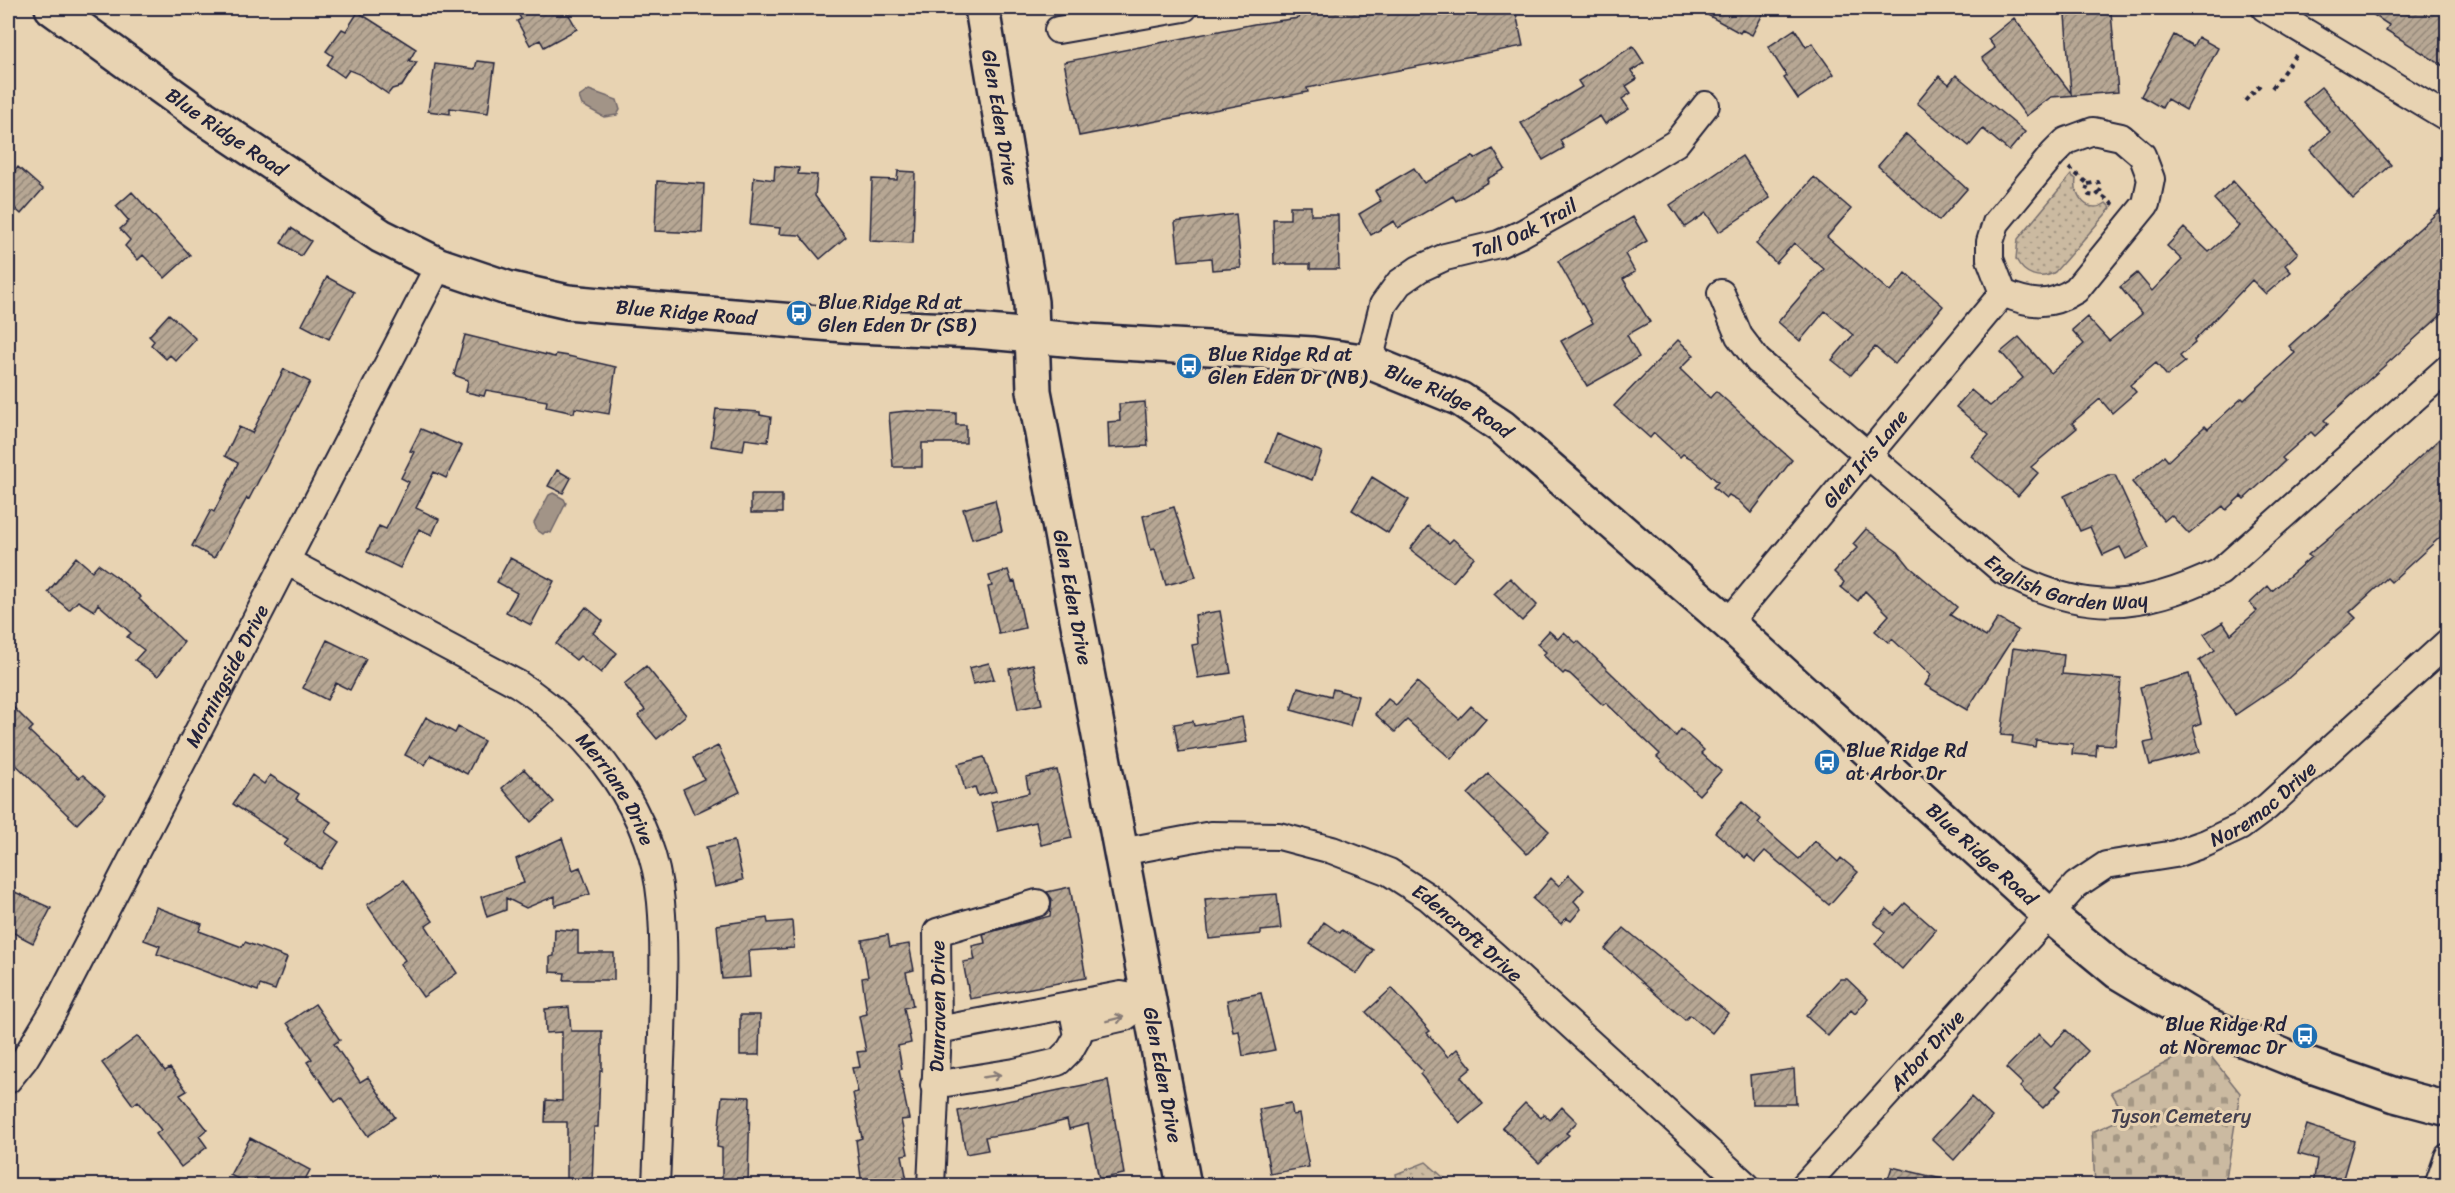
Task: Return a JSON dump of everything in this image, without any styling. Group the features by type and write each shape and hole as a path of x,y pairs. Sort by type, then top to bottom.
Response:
{"main road":[{"name":"Blue Ridge Road","path":"52,8 314,194 381,236 439,266 507,288 568,302 856,326 976,331 1030,337 1313,354 1370,362 1460,399 1502,427 1728,623 2049,915 2118,972 2205,1024 2316,1068 2395,1095 2448,1109"},
{"name":"Glen Eden Drive","path":"982,8 1031,302 1030,337 1034,392 1184,1185"}],"street":[{"path":"2265,8 2448,118"},
{"path":"1058,30 1174,9"},
{"name":"Tall Oak Trail","path":"1370,362 1383,305 1399,283 1419,269 1445,257 1499,243 1521,234 1580,201 1676,143 1706,105"},
{"path":"2093,131 2121,136 2142,155 2151,179 2146,204 2124,214 2076,290 2061,300 2026,303 2003,293 1990,259 1990,242 1996,223 2066,141 2093,131"},
{"name":"Morningside Drive","path":"8,1080 24,1060 53,1012 439,266"},
{"name":"English Garden Way","path":"1721,293 1739,336 1758,361 2003,572 2036,589 2068,598 2110,602 2146,601 2186,589 2220,572 2448,368"},
{"name":"Glen Iris Lane","path":"1728,623 1869,457 2003,293"},
{"name":"Merriane Drive","path":"286,561 518,684 548,704 577,730 601,758 626,796 652,860 661,901 664,981 656,1185"},
{"name":"Noremac Drive","path":"2049,915 2076,885 2106,865 2175,854 2240,827 2266,807 2448,642"},
{"name":"Edencroft Drive","path":"1121,852 1211,835 1279,836 1332,850 1389,872 1428,897 1747,1185"},
{"name":"Dunraven Drive","path":"931,1185 938,1030 937,933 1037,903"},
{"name":"Arbor Drive","path":"1804,1185 2049,915"},
{"path":"938,1030 1074,1017 1121,995 1149,1000"},
{"path":"934,1085 1015,1072 1058,1062 1070,1050 1078,1036 1074,1017"},
{"path":"2438,1185 2448,1157"}],"path":[{"path":"2272,88 2300,49"},
{"path":"2245,101 2260,85"},
{"path":"2053,154 2088,184"},
{"path":"2065,179 2072,171"},
{"path":"2098,182 2101,189 2096,196 2089,195 2086,191 2088,184 2098,182"},
{"path":"2099,193 2124,214"},
{"path":"2108,215 2124,214"}],"green space":[{"path":"2071,175 2076,179 2077,192 2084,202 2094,207 2106,203 2111,208 2055,272 2044,276 2028,273 2016,259 2018,239"},
{"name":"Tyson Cemetery","path":"2201,1044 2240,1093 2225,1185 2095,1185 2092,1132 2126,1117 2111,1092"},
{"path":"1426,1162 1452,1185 1398,1185 1396,1174"}],"shaded area":[{"path":"589,90 617,100 620,110 617,115 604,117 582,105 579,97"},
{"path":"553,493 564,499 566,503 551,533 543,534 537,530 534,523 549,495"}],"building":[{"path":"515,8 565,8 577,29 544,47 540,40 530,45 517,21 521,19"},
{"path":"1325,8 1515,8 1523,46 1307,88 1308,92 1079,136 1064,62 1254,24 1299,18 1298,13"},
{"path":"1695,8 1766,8 1752,35 1742,30 1740,33"},
{"path":"2363,8 2448,8 2448,69 2386,30 2389,25"},
{"path":"358,12 416,49 409,61 417,62 402,86 392,89 388,94 359,74 349,70 344,77 327,65 333,56 326,51 342,29 346,31"},
{"path":"2111,12 2118,92 2051,97 2026,116 1982,58 1995,48 1988,39 2014,18 2071,93 2065,15"},
{"path":"1795,29 1806,47 1812,43 1834,74 1798,99 1784,78 1787,76 1768,47"},
{"path":"2174,35 2193,46 2198,37 2218,48 2186,110 2167,99 2162,108 2141,96"},
{"path":"1633,46 1644,63 1631,71 1637,79 1626,86 1631,93 1622,99 1629,109 1605,124 1600,116 1560,140 1564,148 1543,160 1521,123 1582,87 1578,81"},
{"path":"477,61 495,63 488,113 450,108 450,114 428,111 435,64 475,69"},
{"path":"1956,75 2025,132 2009,151 1983,129 1969,146 1917,103 1939,76 1949,84"},
{"path":"2321,87 2391,165 2353,199 2310,150 2330,132 2303,102"},
{"path":"1906,134 1967,189 1939,221 1878,166"},
{"path":"1493,149 1505,169 1487,179 1488,182 1456,201 1453,196 1398,228 1394,221 1371,235 1359,214 1381,201 1375,191 1414,168 1424,183 1473,156 1475,159"},
{"path":"1742,156 1770,198 1719,232 1706,213 1685,227 1670,205"},
{"path":"775,166 799,168 798,174 817,175 815,196 846,237 820,259 800,235 779,234 780,228 750,225 754,177 774,180"},
{"path":"18,167 43,189 21,214 8,202 8,179"},
{"path":"898,171 915,172 913,243 870,241 872,179 897,180"},
{"path":"1814,177 1851,209 1827,237 1890,292 1906,273 1943,306 1895,364 1875,347 1851,375 1832,360 1853,335 1825,311 1800,341 1778,322 1824,269 1794,243 1776,263 1756,244"},
{"path":"657,181 704,184 702,233 655,231"},
{"path":"2233,181 2298,253 2285,265 2291,272 2266,294 2252,280 2194,341 2195,343 2180,356 2185,362 2167,376 2156,363 2130,385 2136,392 2112,413 2100,399 2072,423 2077,428 2031,467 2038,473 2018,496 1971,456 1989,435 1956,407 1971,390 1990,406 2023,378 2001,352 2019,337 2051,373 2084,344 2072,330 2087,317 2109,341 2142,314 2120,287 2137,273 2152,291 2182,260 2167,246 2184,228 2209,252 2239,226 2214,199"},
{"path":"132,192 190,255 165,278 143,255 138,260 125,246 130,240 120,229 129,221 116,206"},
{"path":"2448,203 2448,309 2324,420 2328,424 2315,436 2311,432 2282,458 2285,461 2244,499 2241,496 2226,510 2223,506 2189,534 2171,515 2164,521 2132,482 2164,456 2168,461 2205,426 2208,429 2242,398 2244,400 2295,353 2289,346"},
{"path":"1290,206 1311,206 1311,215 1338,215 1339,269 1310,269 1310,264 1274,264 1273,219 1290,219"},
{"path":"1236,214 1241,268 1212,270 1211,258 1179,261 1175,222"},
{"path":"1633,217 1647,241 1625,254 1635,272 1623,279 1650,322 1627,335 1639,357 1587,386 1561,341 1593,323 1558,261"},
{"path":"291,228 311,241 301,256 281,243"},
{"path":"327,277 354,292 329,339 302,325"},
{"path":"169,314 196,339 176,361 170,355 166,359 151,345 154,341 149,336"},
{"path":"465,335 555,357 556,354 616,367 609,414 575,408 574,413 546,407 547,401 486,390 484,396 466,392 468,380 454,375"},
{"path":"1678,340 1694,355 1680,369 1710,398 1716,391 1792,460 1751,513 1738,500 1729,495 1726,498 1713,487 1718,482 1692,459 1683,454 1680,457 1654,433 1650,438 1614,406"},
{"path":"284,369 310,382 249,499 247,498 214,558 192,546 211,510 214,512 238,463 225,456 239,427 252,433"},
{"path":"1145,402 1148,446 1109,448 1108,422 1120,421 1119,404"},
{"path":"716,409 760,412 760,415 771,417 768,442 745,439 743,451 711,446"},
{"path":"906,411 956,413 956,425 966,425 966,443 922,443 922,467 893,467 889,413"},
{"path":"421,429 462,446 446,478 434,472 416,508 439,519 432,535 419,529 400,568 367,552 379,526 386,529 409,482 401,478 414,452 410,451"},
{"path":"2448,431 2448,530 2391,582 2387,578 2350,612 2356,618 2284,682 2235,715 2199,661 2215,650 2204,634 2223,622 2231,634 2257,611 2250,603 2268,586 2272,591 2311,557 2308,555 2373,500"},
{"path":"1277,434 1322,452 1312,480 1266,462"},
{"path":"557,470 571,478 563,493 548,486"},
{"path":"2108,475 2115,475 2149,548 2126,559 2120,547 2103,555 2090,527 2080,531 2064,496"},
{"path":"1372,477 1409,500 1388,533 1352,510"},
{"path":"751,495 782,495 782,513 751,513"},
{"path":"995,500 1002,531 972,539 963,509"},
{"path":"1174,507 1196,577 1166,585 1155,549 1151,550 1143,516"},
{"path":"1428,526 1449,543 1453,539 1474,557 1453,582 1410,549"},
{"path":"1866,529 1898,552 1910,567 1957,607 1950,615 1986,637 1998,618 2018,630 1967,710 1925,685 1931,675 1892,639 1889,643 1875,631 1889,615 1865,591 1858,601 1841,587 1844,582 1834,572 1857,548 1853,544"},
{"path":"76,557 92,571 98,564 115,576 141,597 139,599 184,642 158,676 135,660 144,650 127,637 131,633 98,604 94,611 78,601 69,610 48,592"},
{"path":"510,558 554,581 531,625 506,612 517,593 497,582"},
{"path":"1008,570 1012,582 1015,581 1025,628 999,634 988,587 992,586 989,576"},
{"path":"1510,578 1537,605 1522,621 1494,594"},
{"path":"586,607 603,621 593,633 617,653 601,673 580,656 576,660 556,644"},
{"path":"1220,611 1231,673 1198,678 1192,645 1198,644 1195,615"},
{"path":"1549,631 1558,639 1564,632 1576,643 1578,641 1676,736 1681,729 1704,750 1701,753 1721,771 1699,795 1657,757 1660,754 1606,703 1603,705 1570,674 1565,672 1563,674 1543,655 1546,652 1537,644"},
{"path":"327,640 366,659 350,690 336,683 327,700 303,688"},
{"path":"2013,648 2064,655 2062,674 2121,679 2115,745 2097,744 2096,756 2072,754 2073,744 2036,740 2035,747 2012,743 2013,736 2001,735"},
{"path":"989,663 994,679 973,684 969,668"},
{"path":"1033,664 1042,704 1018,709 1009,669"},
{"path":"646,666 686,715 657,739 638,716 645,710 624,684"},
{"path":"2189,674 2201,723 2193,726 2200,752 2150,765 2144,743 2154,741 2140,687"},
{"path":"1417,682 1459,719 1471,706 1486,719 1451,759 1407,720 1395,732 1375,714 1388,699 1396,705"},
{"path":"1298,687 1331,696 1333,689 1358,696 1350,726 1291,710"},
{"path":"8,702 33,727 29,731 79,778 83,775 105,795 77,824 8,757"},
{"path":"426,717 455,733 458,727 484,741 467,774 431,755 425,765 405,755"},
{"path":"1242,717 1247,742 1179,752 1174,724 1193,721 1194,726"},
{"path":"718,746 740,792 694,814 683,789 704,779 693,758"},
{"path":"984,757 996,791 978,796 975,787 965,790 958,764"},
{"path":"524,769 554,802 531,822 502,788"},
{"path":"1057,770 1072,838 1041,845 1036,822 998,831 991,802 1029,793 1026,777"},
{"path":"1488,774 1549,831 1527,854 1468,794"},
{"path":"252,775 264,784 270,775 299,794 296,799 331,822 325,832 339,842 321,869 284,845 288,840 233,804"},
{"path":"1742,802 1761,819 1758,823 1799,859 1815,841 1838,862 1841,858 1858,872 1829,905 1765,851 1755,862 1747,855 1745,858 1715,832"},
{"path":"562,838 573,870 580,867 590,894 555,906 555,896 526,908 506,898 506,910 487,917 481,897 524,883 516,859"},
{"path":"734,841 743,880 715,887 706,847"},
{"path":"1569,875 1584,890 1574,901 1581,909 1571,921 1566,918 1561,924 1533,899 1551,878 1559,886"},
{"path":"404,880 433,921 426,926 457,973 423,997 400,964 405,960 367,905"},
{"path":"1070,887 1086,978 970,999 963,962 975,960 972,946 985,943 983,934 1050,916 1052,899 1047,892"},
{"path":"8,889 51,908 33,943 8,930"},
{"path":"1277,894 1281,929 1261,931 1261,934 1209,939 1205,899"},
{"path":"1905,903 1936,930 1902,969 1875,944 1885,932 1874,923 1887,909 1894,915"},
{"path":"156,907 202,924 199,931 242,947 245,942 287,958 275,990 260,985 258,991 157,954 160,946 144,940"},
{"path":"767,918 768,923 792,921 794,948 748,951 750,977 722,979 717,925"},
{"path":"1324,922 1340,933 1342,930 1373,950 1357,974 1310,944"},
{"path":"1624,928 1728,1013 1712,1033 1690,1015 1685,1020 1605,949"},
{"path":"555,929 578,931 578,953 614,953 614,980 564,980 565,973 550,972 550,957 554,956"},
{"path":"888,935 890,947 909,944 914,970 906,972 913,1006 904,1008 911,1043 898,1046 902,1069 899,1070 909,1119 901,1120 908,1154 902,1155 907,1180 862,1185 856,1140 862,1138 853,1093 858,1092 852,1068 860,1067 857,1052 866,1051 859,1016 867,1014 862,978 868,977 862,940"},
{"path":"1840,979 1847,979 1868,999 1855,1014 1851,1010 1828,1036 1806,1016"},
{"path":"1392,988 1430,1031 1427,1033 1448,1057 1457,1049 1472,1068 1461,1077 1483,1104 1460,1123 1420,1074 1423,1071 1366,1012"},
{"path":"1261,993 1275,1050 1243,1056 1239,1031 1233,1032 1227,1000"},
{"path":"315,1004 340,1040 334,1044 360,1082 368,1077 395,1117 368,1136 341,1098 335,1102 307,1062 312,1059 287,1023"},
{"path":"569,1007 571,1031 602,1031 602,1071 600,1071 598,1127 594,1127 592,1185 567,1185 567,1122 545,1122 546,1100 562,1101 562,1032 546,1033 545,1009"},
{"path":"740,1015 760,1015 759,1055 740,1055"},
{"path":"2066,1030 2088,1051 2056,1086 2061,1090 2043,1108 2020,1087 2023,1084 2006,1068 2039,1034 2051,1046"},
{"path":"138,1036 165,1071 170,1068 187,1091 180,1095 207,1129 199,1136 207,1147 181,1167 156,1134 161,1130 138,1101 133,1105 102,1063"},
{"path":"1794,1069 1796,1104 1752,1104 1750,1075"},
{"path":"1108,1080 1124,1174 1099,1179 1088,1124 1069,1129 1067,1120 1029,1130 985,1137 988,1150 966,1154 958,1111"},
{"path":"722,1096 750,1097 748,1185 722,1185 722,1148 717,1147"},
{"path":"1971,1097 1992,1117 1954,1160 1932,1139"},
{"path":"1291,1103 1293,1115 1299,1114 1309,1167 1270,1174 1259,1109"},
{"path":"1525,1103 1541,1118 1544,1114 1550,1120 1562,1107 1577,1122 1566,1133 1569,1135 1539,1163 1502,1127"},
{"path":"2307,1125 2354,1141 2341,1185 2313,1185 2317,1159 2298,1154"},
{"path":"250,1138 310,1170 302,1185 271,1185 256,1178 250,1185 230,1175"},
{"path":"1892,1167 1942,1179 1941,1185 1886,1185"}],"place":[{"name":"Blue Ridge Rd at Glen Eden Dr (SB)","path":"799,313"},
{"name":"Blue Ridge Rd at Glen Eden Dr (NB)","path":"1189,366"},
{"name":"Blue Ridge Rd at Arbor Dr","path":"1827,762"},
{"name":"Blue Ridge Rd at Noremac Dr","path":"2305,1036"}]}
